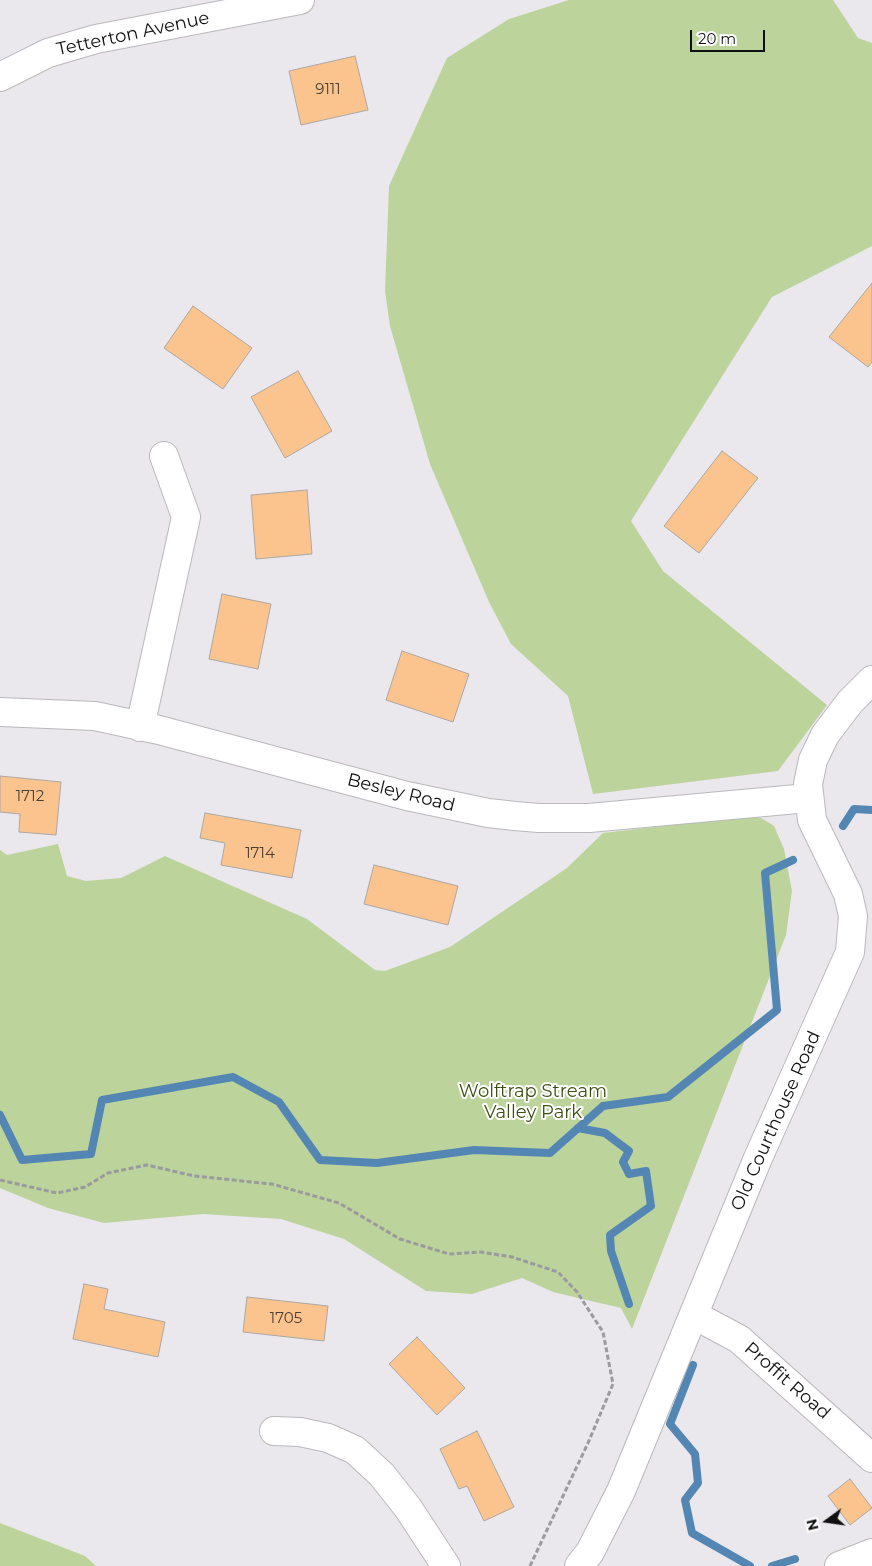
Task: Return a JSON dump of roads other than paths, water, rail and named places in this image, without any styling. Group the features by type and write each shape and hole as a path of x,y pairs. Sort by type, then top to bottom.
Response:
{"street":[{"name":"Tetterton Avenue","path":"0,77 48,53 96,39 300,0"},
{"path":"140,727 186,517 164,456"},
{"name":"Old Courthouse Road","path":"579,1566 590,1552 621,1491 758,1158 839,981 852,942 853,916 848,894 812,820 808,798 808,784 813,760 825,735 850,702 872,680"},
{"name":"Besley Road","path":"0,712 95,716 407,796 488,813 514,816 589,818 808,798"},
{"name":"Proffit Road","path":"694,1315 739,1339 872,1458"},
{"path":"274,1432 300,1432 328,1438 355,1450 382,1475 408,1508 446,1566"},
{"path":"839,1566 872,1553"}],"waterway":[{"path":"843,826 854,809 872,810"},
{"path":"0,1115 22,1160 91,1154 102,1100 233,1077 279,1102 320,1160 377,1163 474,1150 550,1153 603,1106 668,1097 777,1010 765,873 793,860"},
{"path":"578,1128 605,1133 629,1151 623,1162 629,1174 646,1171 651,1206 610,1235 611,1251 629,1304"},
{"path":"693,1365 670,1424 695,1454 698,1483 685,1500 692,1533 750,1566"},
{"path":"772,1566 795,1559"}],"park label":[{"name":"Wolftrap Stream Valley Park","path":"533,1102"}]}
